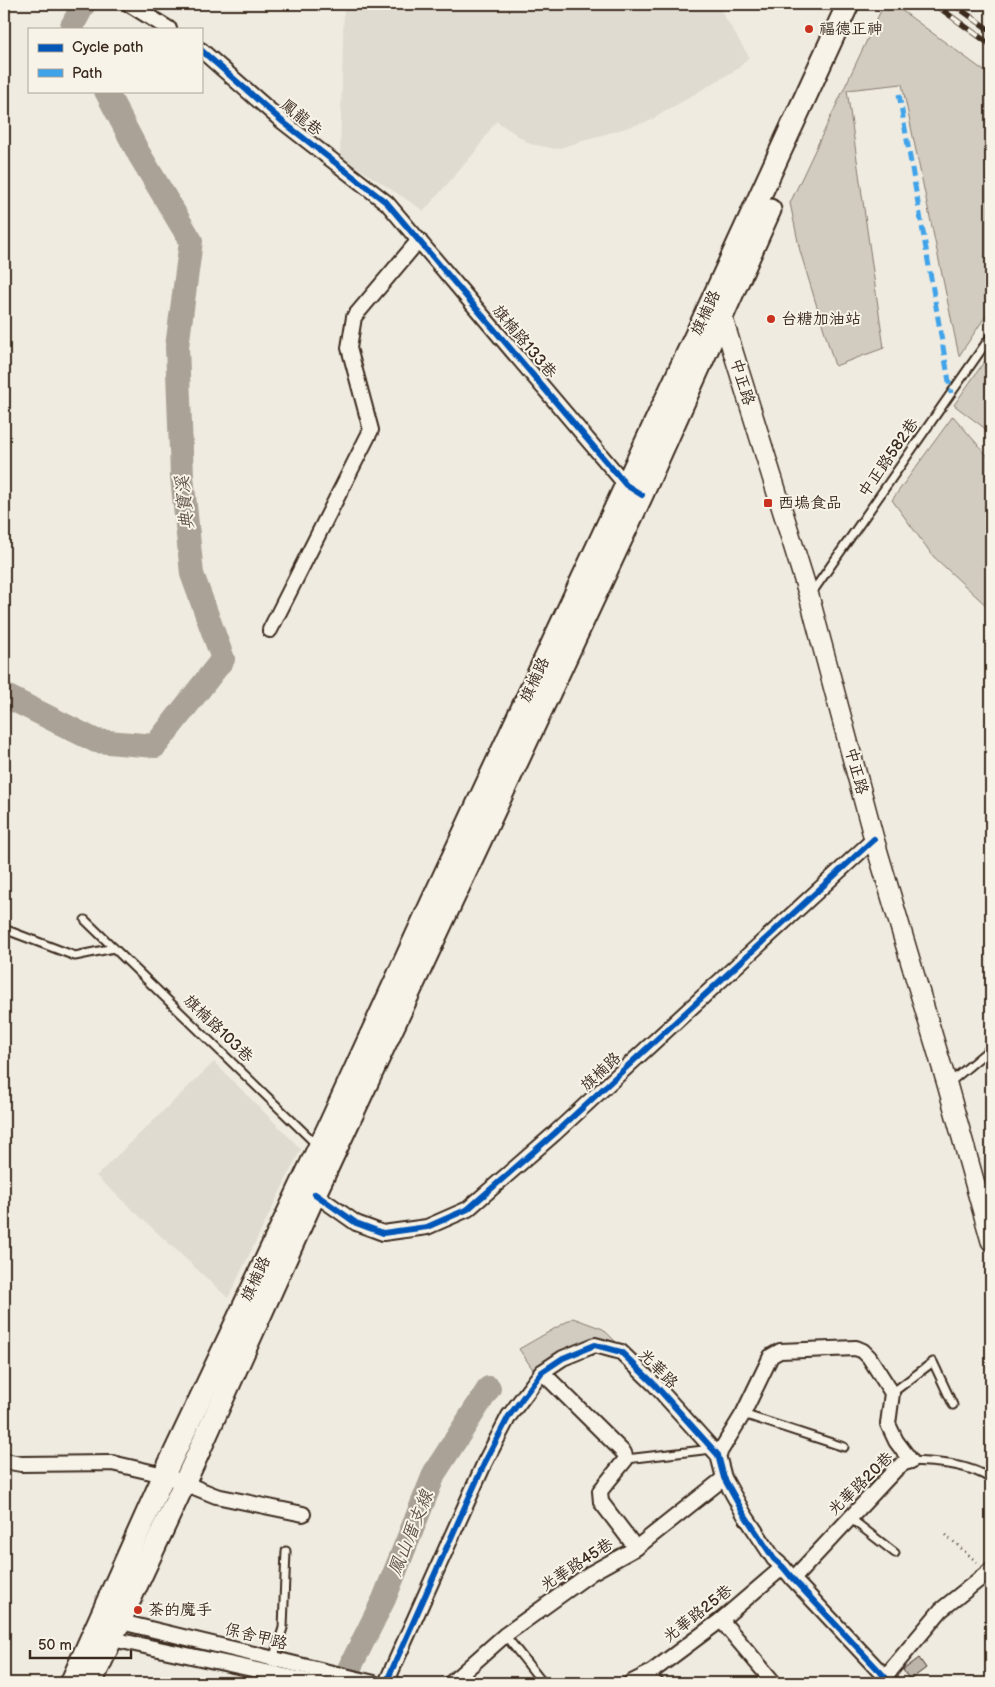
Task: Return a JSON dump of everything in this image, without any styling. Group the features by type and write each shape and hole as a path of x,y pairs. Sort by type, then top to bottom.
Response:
{"main road":[{"name":"旗楠路","path":"91,1683 184,1484 315,1194 325,1152 328,1128 436,893 634,490 714,314 848,4"},
{"name":"旗楠路","path":"714,314 863,4"},
{"name":"中正路","path":"714,314 809,596 874,839 947,1084 991,1241"},
{"name":"旗楠路","path":"71,1683 164,1475 325,1152"}],"street":[{"path":"129,4 167,28"},
{"name":"鳳龍巷","path":"202,51 283,122 387,203"},
{"name":"旗楠路133巷","path":"387,203 634,490"},
{"path":"270,630 372,430 349,348 354,317 419,240"},
{"name":"旗楠路","path":"315,1194 356,1223 383,1233 428,1227 468,1209 554,1134 874,839"},
{"name":"光華路","path":"386,1683 485,1462 509,1416 542,1372 563,1358 595,1345 621,1352 715,1452 724,1478 744,1514 774,1559 882,1680"},
{"path":"715,1452 743,1414 770,1356 780,1351 856,1348 863,1351 869,1357 892,1393"},
{"path":"542,1372 624,1453 626,1458 600,1491 599,1497 636,1548"},
{"name":"光華路20巷","path":"793,1579 896,1469 911,1461 896,1441 888,1424 892,1393"},
{"path":"4,1462 21,1464 112,1463 164,1475 216,1496 303,1514"},
{"name":"光華路45巷","path":"451,1683 505,1635 591,1573 636,1548 724,1478"},
{"name":"光華路25巷","path":"630,1683 650,1673 722,1620 783,1567"},
{"path":"882,1680 941,1610 990,1571"},
{"path":"100,1620 116,1630"},
{"path":"722,1620 774,1683"},
{"name":"保舍甲路","path":"116,1630 273,1659 374,1683"},
{"name":"保舍甲路","path":"116,1630 272,1679 317,1683"}],"lane":[{"name":"中正路582巷","path":"809,596 991,336"},
{"name":"旗楠路103巷","path":"85,920 325,1152"},
{"path":"4,929 74,956 114,948"},
{"path":"947,1084 991,1048"},
{"path":"892,1393 934,1362 953,1405"},
{"path":"743,1414 844,1447"},
{"path":"626,1458 715,1452"},
{"path":"911,1461 947,1463 979,1471 991,1479"},
{"path":"850,1518 895,1553"},
{"path":"272,1679 273,1659 283,1628 286,1552"},
{"path":"505,1635 543,1683"},
{"path":"650,1673 660,1683"}],"path":[{"path":"946,1535 990,1571"}],"shaded area":[{"path":"344,4 717,4 749,57 739,68 649,121 556,149 530,144 496,121 475,152 424,211 340,156"},
{"path":"884,4 893,4 991,76 991,308 959,356 902,84 847,90 884,348 835,366 800,251 790,203"},
{"path":"991,352 991,433 954,405"},
{"path":"953,416 991,460 991,610 933,556 892,500"},
{"path":"214,1062 301,1149 228,1298 96,1176"},
{"path":"573,1318 603,1329 620,1346 598,1343 536,1374 519,1349"}],"building":[{"path":"919,1658 926,1668 910,1680 903,1670"}],"waterway":[{"name":"典寶溪","path":"73,28 84,4"},
{"name":"典寶溪","path":"4,695 96,741 155,746 223,659 192,574 182,476 177,347 191,241 139,154 107,92"},
{"name":"鳳山厝支線","path":"342,1683 384,1599 435,1472 489,1388"}],"railway":[{"path":"934,4 991,45"},
{"path":"953,4 991,31"}],"marked path":[{"path":"899,94 951,393"}],"cycle path":[{"path":"202,51 283,122 387,203 626,485 642,495"},
{"path":"315,1194 356,1223 383,1233 427,1227 468,1209 554,1134 874,839"},
{"path":"386,1683 485,1462 509,1416 542,1372 563,1358 595,1345 621,1352 655,1385 718,1455 724,1478 744,1514 774,1559 885,1677"}],"place":[{"name":"福德正神","path":"809,29"},
{"name":"台糖加油站","path":"771,319"},
{"name":"西塢食品","path":"768,503"},
{"name":"茶的魔手","path":"138,1610"}]}
